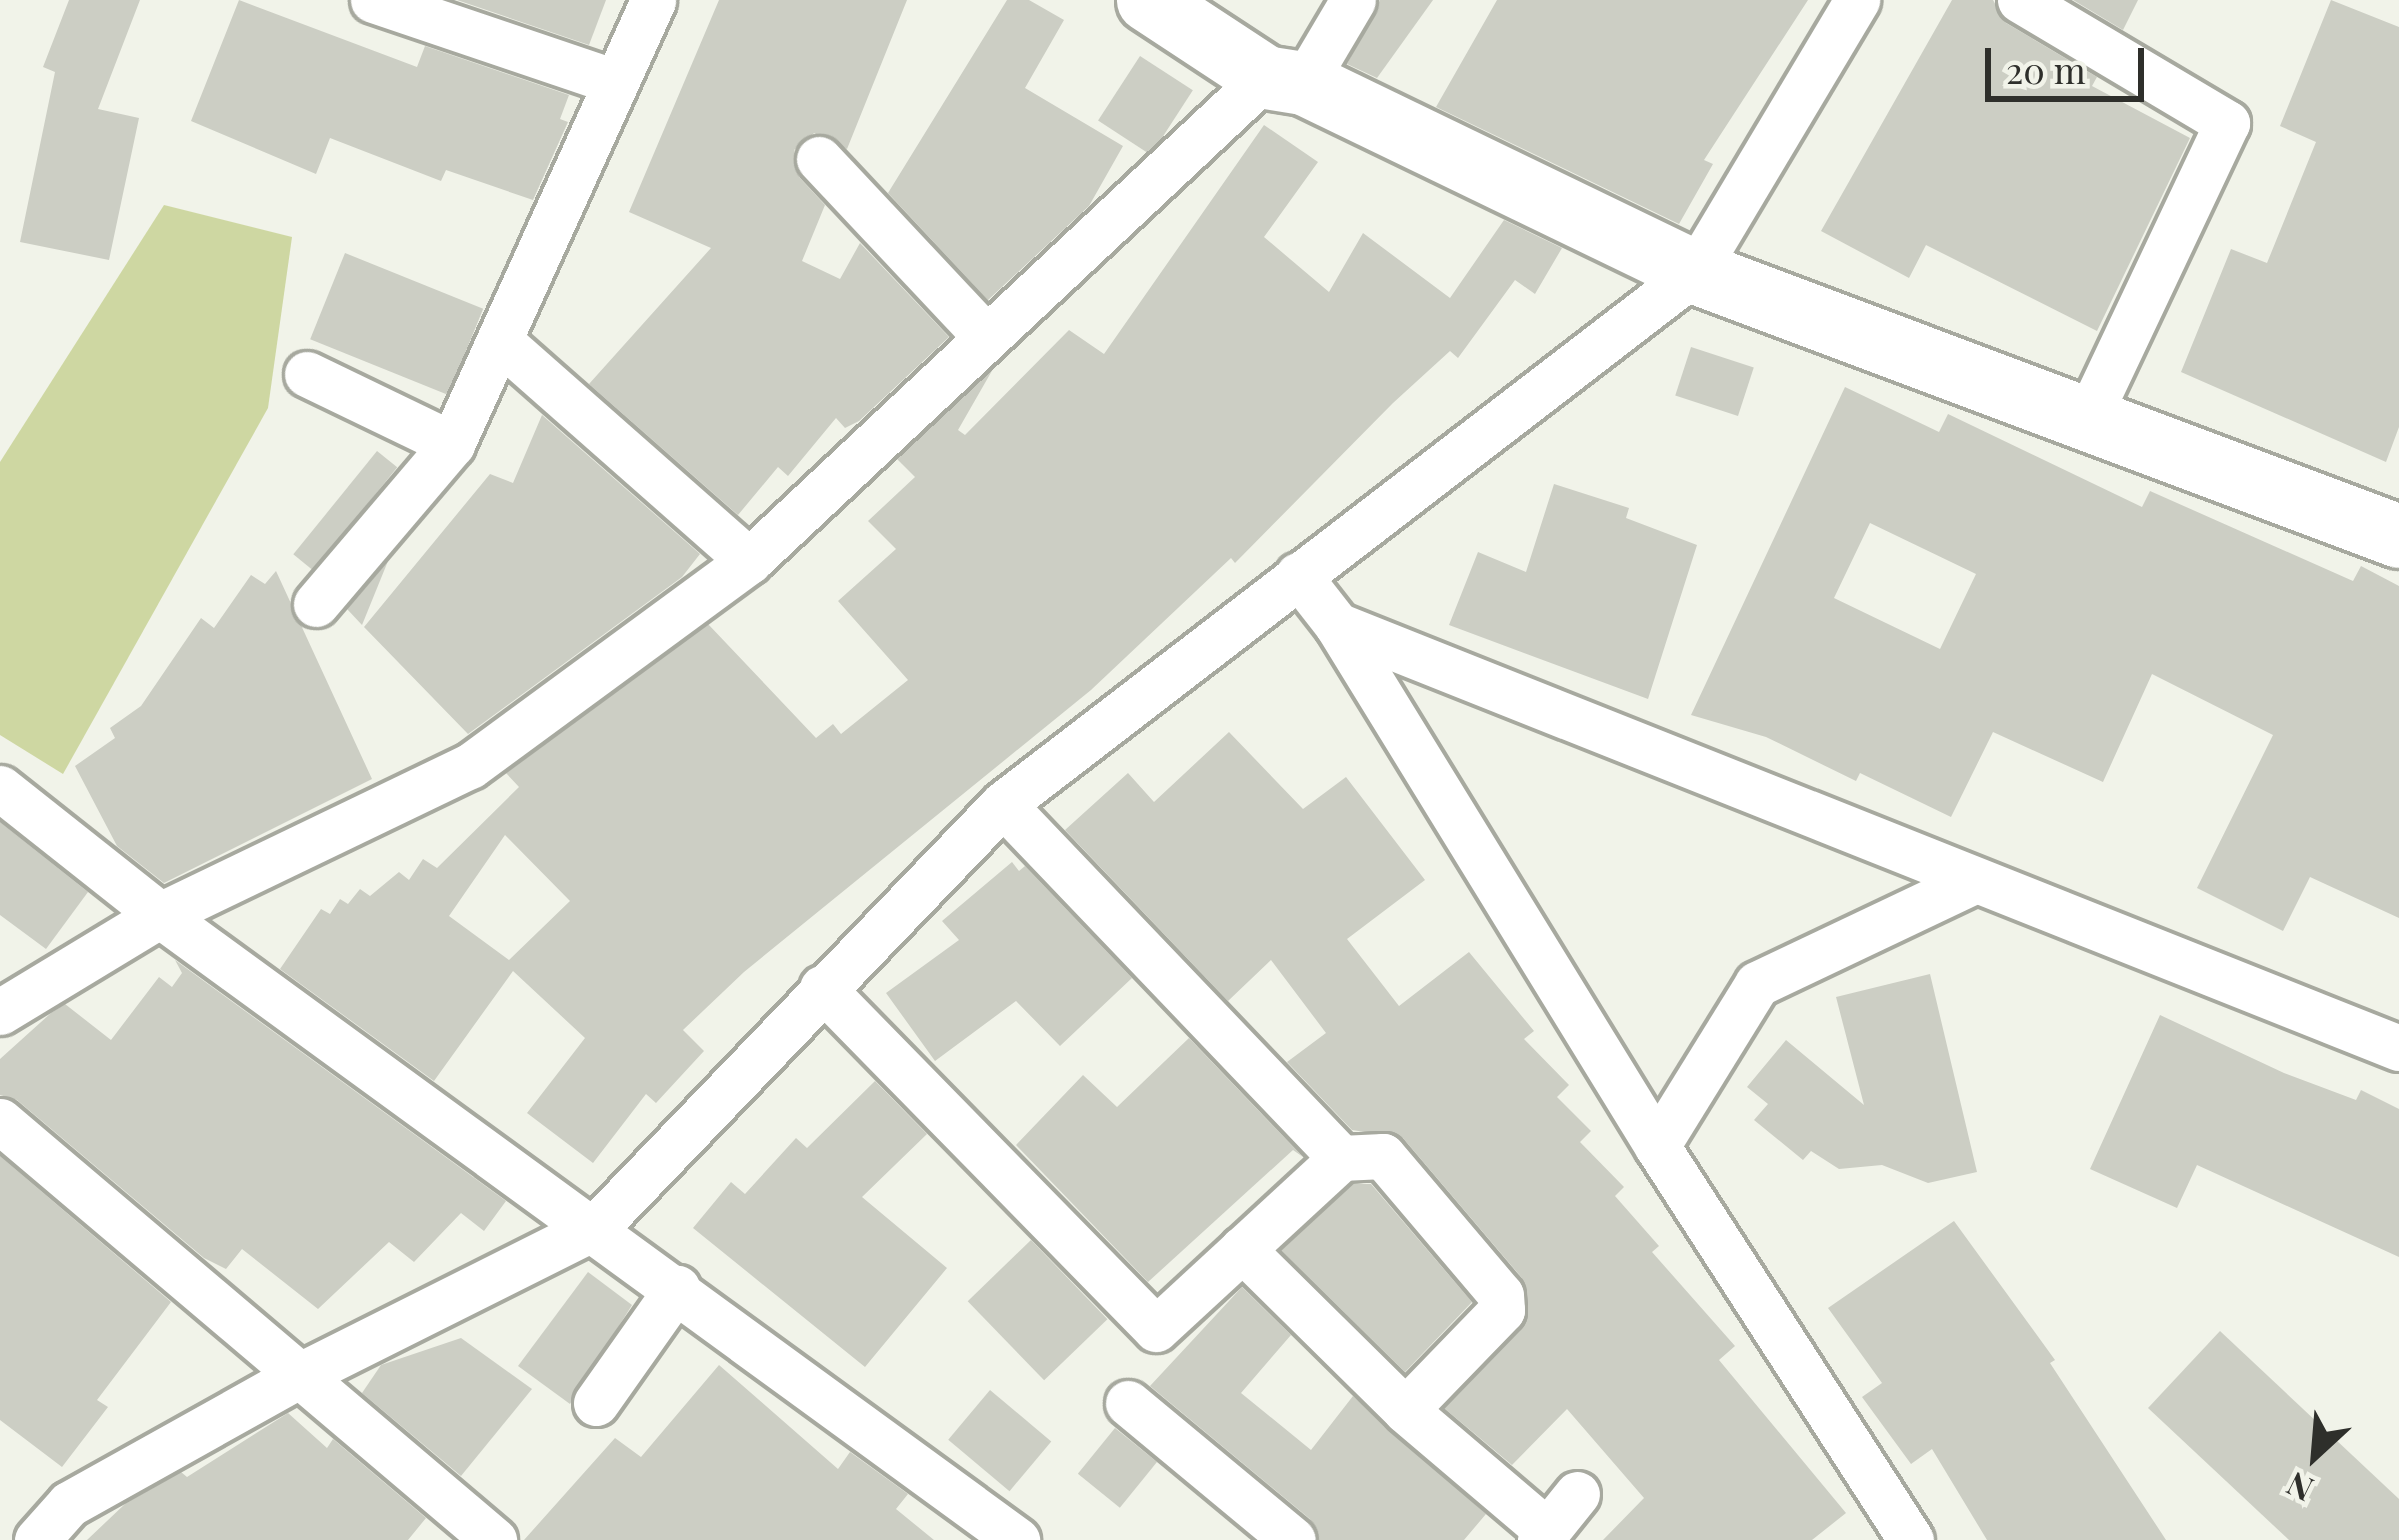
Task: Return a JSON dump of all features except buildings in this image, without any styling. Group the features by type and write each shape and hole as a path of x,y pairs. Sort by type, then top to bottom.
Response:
{"street":[{"path":"373,0 615,82"},
{"path":"316,604 452,443 653,0"},
{"path":"1148,0 1285,80 1695,272 2090,416 2399,536"},
{"path":"10,992 470,766 749,562 983,335 1285,80 1353,0"},
{"path":"38,1540 69,1504 302,1374 596,1227 1003,804 1695,272 1857,0"},
{"path":"2020,0 2227,123 2090,416"},
{"path":"819,159 983,335"},
{"path":"501,342 749,562"},
{"path":"307,374 452,443"},
{"path":"1298,574 1337,625 1657,1146 1911,1540"},
{"path":"1337,625 1972,882 2399,1048"},
{"path":"0,788 160,915 596,1227 1017,1540"},
{"path":"1003,804 1341,1158"},
{"path":"1657,1146 1757,984 1972,882"},
{"path":"822,988 1156,1329 1341,1158 1382,1156 1501,1295 1502,1310 1405,1410"},
{"path":"0,1121 494,1540"},
{"path":"1242,1249 1405,1410 1543,1535 1577,1494"},
{"path":"596,1403 677,1288"},
{"path":"1128,1403 1293,1540"}],"green space":[{"path":"164,205 292,237 268,408 63,774 0,735 0,462"}]}
